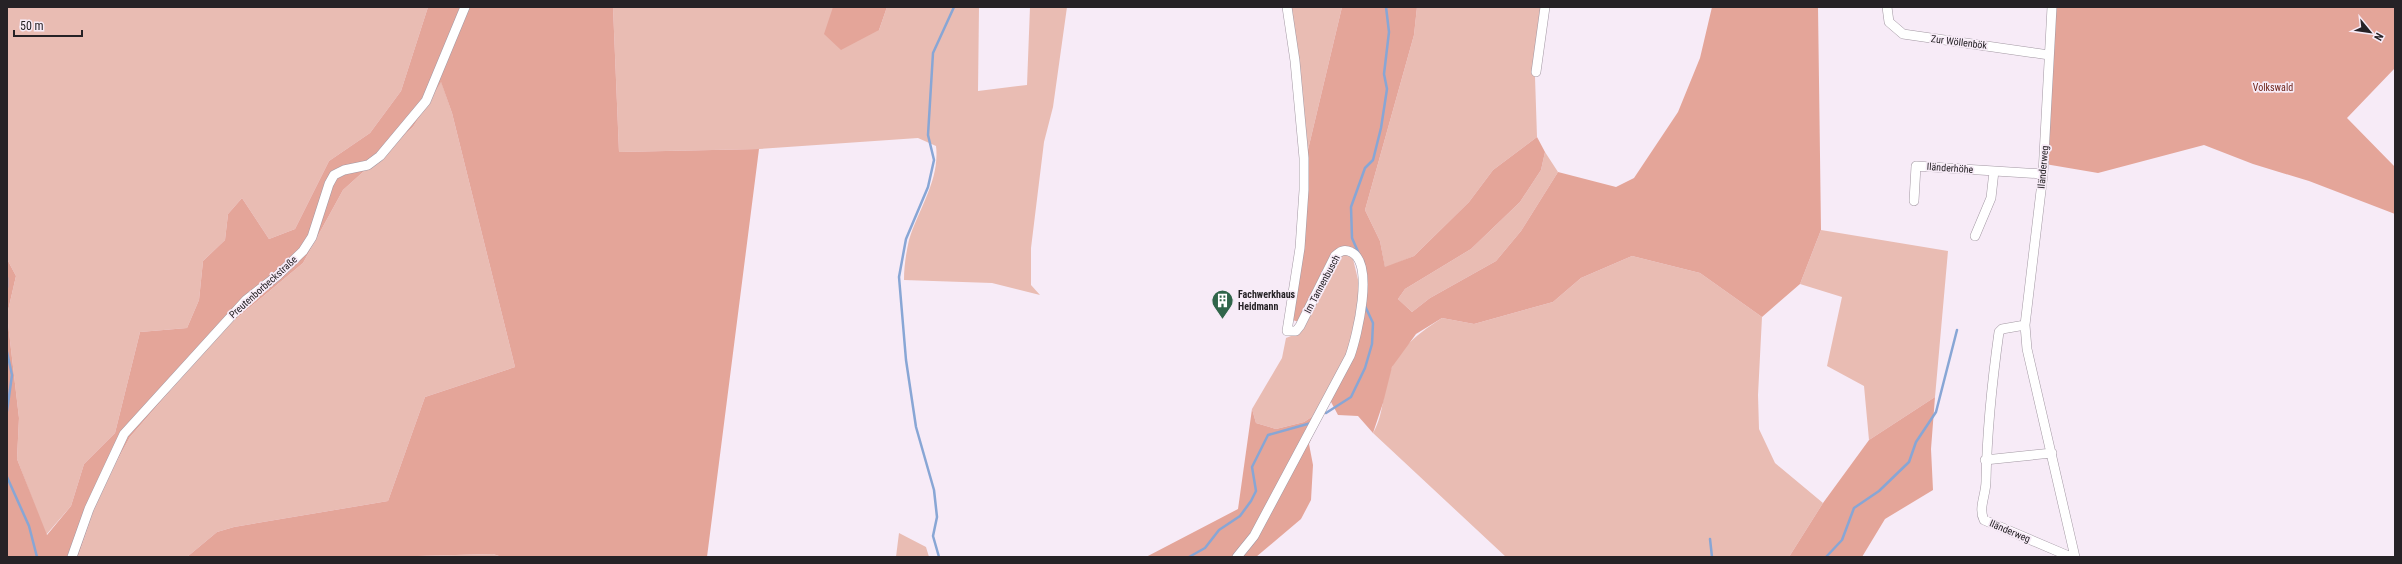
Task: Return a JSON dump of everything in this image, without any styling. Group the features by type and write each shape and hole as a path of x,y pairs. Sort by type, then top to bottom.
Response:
{"street":[{"name":"Preutenborbeckstraße","path":"72,557 89,509 124,434 246,300 277,276 303,251 312,237 329,184 334,175 344,170 368,164 380,156 426,101 465,7"},
{"name":"Im Tannenbusch","path":"1237,557 1254,536 1347,362 1355,340 1363,291 1362,270 1359,262 1354,254 1347,250 1340,251 1335,256 1300,326 1296,331 1286,331 1300,248 1304,170 1295,61 1288,7"},
{"path":"1536,72 1545,7"},
{"name":"Zur Wöllenbök","path":"1887,7 1890,22 1903,34 2049,55"},
{"name":"Iländerweg","path":"2052,7 2043,174 2025,325 2027,349 2052,454 2074,557"},
{"name":"Iländerhöhe","path":"1914,201 1916,166 2043,174"},
{"path":"1975,236 1991,198 1994,171"},
{"name":"Iländerweg","path":"2025,325 2002,329 1999,332 1990,394 1986,482 1981,513 1984,520 2071,557"},
{"path":"1986,460 2052,454"}],"shaded area":[{"path":"7,7 428,7 401,91 370,133 329,161 295,229 269,239 242,198 228,214 225,240 203,261 199,300 187,328 140,332 115,433 84,464 71,506 46,535 17,459 19,418 7,315 16,276 7,259"},
{"path":"613,7 833,7 833,9 879,30 887,7 979,7 978,91 1027,85 1030,7 1067,7 1053,107 1044,142 1031,248 1031,285 1040,295 992,283 904,280 905,260 909,240 928,194 935,171 936,146 918,138 759,149 619,152"},
{"path":"1290,7 1342,7 1307,154"},
{"path":"1417,7 1541,7 1535,77 1537,137 1493,170 1469,202 1414,256 1385,268 1380,241 1365,210 1414,35"},
{"path":"441,81 452,113 515,367 425,397 388,501 234,527 217,532 187,557 78,557 99,494 130,437 224,329 303,263 343,190 413,127"},
{"path":"1545,152 1558,172 1521,231 1496,261 1430,298 1412,312 1398,299 1405,289 1471,249 1520,202 1541,170"},
{"path":"1821,230 1948,251 1935,397 1869,440 1864,386 1827,366 1842,297 1800,284"},
{"path":"1346,253 1353,259 1361,292 1353,339 1319,412 1304,422 1276,429 1256,423 1252,409 1282,358 1286,338 1296,334 1336,257"},
{"path":"1632,256 1700,273 1762,317 1758,395 1759,429 1775,463 1823,503 1789,557 1506,557 1373,433 1380,417 1386,383 1392,367 1401,352 1420,333 1442,318 1474,324 1553,302 1581,278"},
{"path":"899,533 926,547 929,557 896,557"},
{"path":"493,554 502,557 380,557"}],"green space":[{"path":"428,7 613,7 619,152 759,149 707,557 502,557 493,554 380,557 187,557 217,532 234,527 388,501 425,397 515,367 452,113 441,82 413,127 343,190 303,263 224,329 130,437 99,494 78,557 7,557 7,315 19,418 17,459 47,535 71,506 84,464 115,433 140,332 187,328 199,300 203,261 225,240 228,214 242,198 269,239 295,229 329,161 370,133 401,91"},
{"path":"833,7 887,7 879,30 841,50 824,34"},
{"path":"1342,7 1417,7 1414,35 1365,210 1380,241 1385,267 1414,256 1469,202 1493,170 1537,137 1545,152 1541,170 1520,202 1471,249 1405,289 1398,299 1412,312 1430,298 1496,261 1521,231 1558,172 1616,187 1634,178 1678,112 1700,58 1712,7 1818,7 1821,230 1800,284 1762,317 1700,273 1632,256 1581,278 1553,302 1474,324 1442,318 1416,334 1392,367 1383,403 1373,433 1358,416 1338,415 1330,400 1347,366 1365,269 1340,248 1300,322 1292,320 1307,154"},
{"name":"Volkswald","path":"2053,7 2395,7 2395,68 2347,118 2395,167 2395,214 2309,181 2253,164 2204,145 2098,173 2045,164"},
{"path":"7,259 16,276 7,315"},
{"path":"1328,397 1309,444 1313,465 1311,500 1301,519 1256,557 1146,557 1238,509 1252,409 1256,423 1276,429 1304,422 1319,412"},
{"path":"1935,397 1931,449 1933,490 1885,519 1862,557 1789,557 1823,503 1869,440"}],"waterway":[{"path":"939,557 933,536 937,517 934,490 916,427 906,360 899,277 906,239 928,187 934,160 928,135 933,53 954,7"},
{"path":"1359,254 1352,238 1351,207 1365,168 1373,160 1381,128 1387,89 1384,74 1389,32 1386,7"},
{"path":"7,278 7,287"},
{"path":"1326,413 1351,397 1365,368 1372,344 1373,323 1365,306"},
{"path":"1826,557 1842,540 1854,508 1879,491 1909,462 1916,442 1936,412 1957,330"},
{"path":"7,352 12,375 7,411"},
{"path":"1189,557 1205,548 1219,530 1240,516 1251,501 1256,491 1252,467 1268,435 1311,423"},
{"path":"7,477 29,526 37,557"},
{"path":"1710,539 1712,557"}],"place":[{"name":"Fachwerkhaus Heidmann","path":"1223,320"}]}
